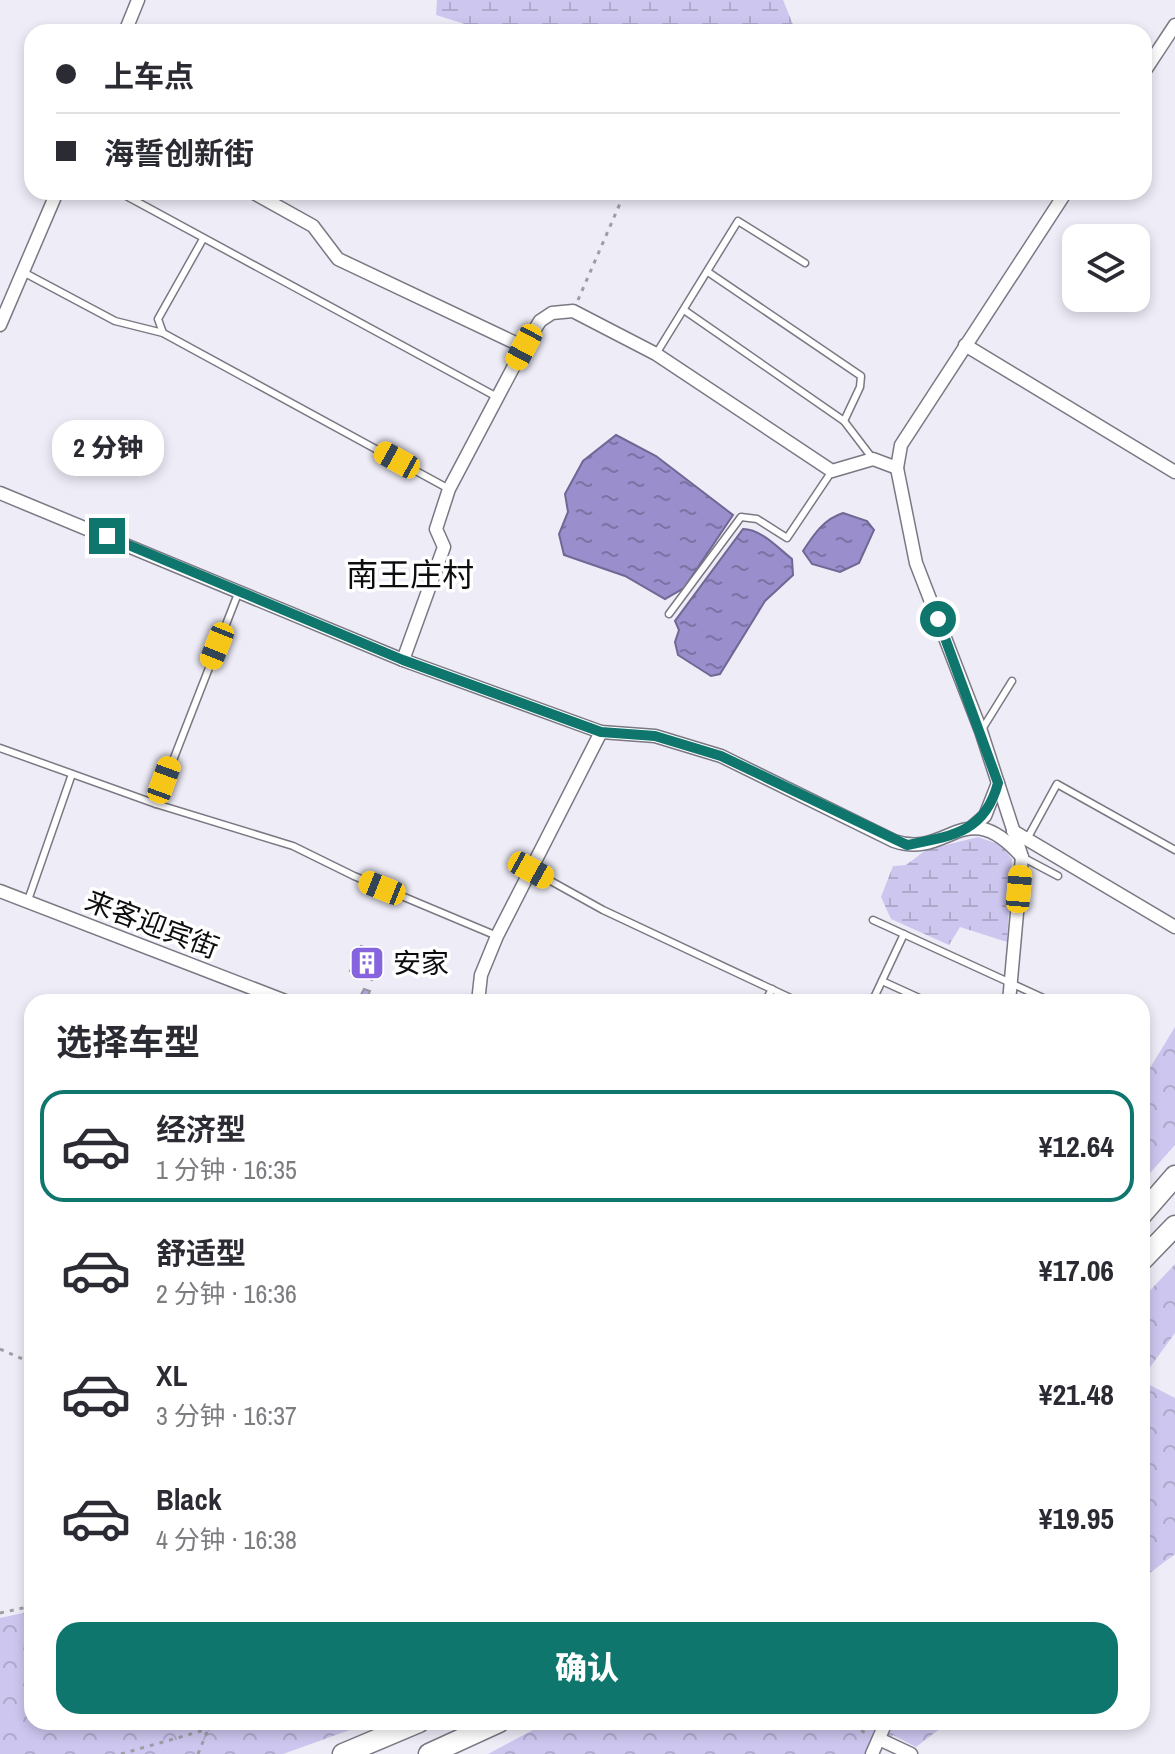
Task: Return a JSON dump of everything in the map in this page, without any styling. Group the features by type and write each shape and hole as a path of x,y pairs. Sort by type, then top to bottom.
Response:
{"main road":[{"path":"1150,1205 1175,1176"},
{"path":"1150,1252 1175,1226"},
{"path":"343,1754 400,1730"},
{"path":"429,1754 482,1730"}],"street":[{"path":"128,24 138,0"},
{"path":"1152,60 1175,25"},
{"path":"2,317 54,200"},
{"path":"266,200 313,226 338,259 524,347"},
{"path":"1010,994 1022,857 981,731 916,563 897,468 901,445 1061,200"},
{"path":"403,660 444,547 436,529 449,489 524,347 540,321 552,313 573,311 656,354 832,471 873,459 897,468"},
{"path":"965,345 1175,472"},
{"path":"0,493 403,660 601,732 655,736 688,744 907,845 972,827 989,828 1003,835 1022,857"},
{"path":"479,994 481,975 497,936 601,732"},
{"path":"972,827 985,816 998,783"},
{"path":"1013,831 1175,927"},
{"name":"来客迎宾街","path":"0,891 267,994"},
{"path":"872,1754 883,1730"},
{"path":"879,1739 911,1754"}],"lane":[{"path":"133,200 497,397"},
{"path":"656,354 738,221 805,263"},
{"path":"163,333 158,319 203,239"},
{"path":"23,272 115,321 163,333 449,489"},
{"path":"708,272 861,376 860,387 844,421"},
{"path":"684,310 844,421 873,459"},
{"path":"669,614 741,517 757,519 787,538 832,471"},
{"path":"156,804 240,590"},
{"path":"981,731 1012,681"},
{"path":"0,748 156,804 293,846 354,876 497,936"},
{"path":"27,903 72,774"},
{"path":"1027,839 1057,784 1175,850"},
{"path":"1022,857 1058,876"},
{"path":"531,870 603,910 782,994"},
{"path":"873,920 1035,994"},
{"path":"876,994 904,934"},
{"path":"882,981 910,994"},
{"path":"769,994 772,989"}],"path":[{"path":"573,311 622,200"},
{"path":"0,1349 24,1360"},
{"path":"0,1613 24,1608"},
{"path":"121,1754 212,1730"},
{"path":"860,1730 879,1739"},
{"path":"198,1754 207,1732"}],"green space":[{"path":"437,0 783,0 793,24 465,24 436,15"},
{"path":"978,837 1001,845 1012,859 1007,942 960,927 949,945 891,919 881,897 893,866 906,865 926,850"},
{"path":"1175,1027 1175,1145 1150,1173 1150,1068"},
{"path":"1175,1264 1175,1333 1150,1367 1150,1291"},
{"path":"1150,1385 1175,1398 1175,1554 1150,1573"},
{"path":"24,1613 24,1730 350,1730 283,1754 0,1754 0,1618"},
{"path":"533,1730 938,1730 916,1747 893,1735 879,1754 488,1754"}],"water":[{"path":"616,435 656,456 733,515 684,588 665,599 625,576 564,555 559,534 568,512 565,494 583,461"},
{"path":"843,513 867,521 874,530 859,563 840,572 812,564 803,551 825,523"},
{"path":"743,529 763,536 792,559 793,575 765,601 720,674 711,676 678,655 675,642 679,630 675,621"}],"building":[{"name":"安家","path":"361,946 383,955 372,980 350,971"}],"place":[{"name":"安家","path":"367,963"}],"district":[{"name":"南王庄村","path":"410,574"}],"route":[{"path":"107,536 403,660 601,732 655,736 721,756 907,845 972,827 985,816 993,803 998,783 938,619"}]}
